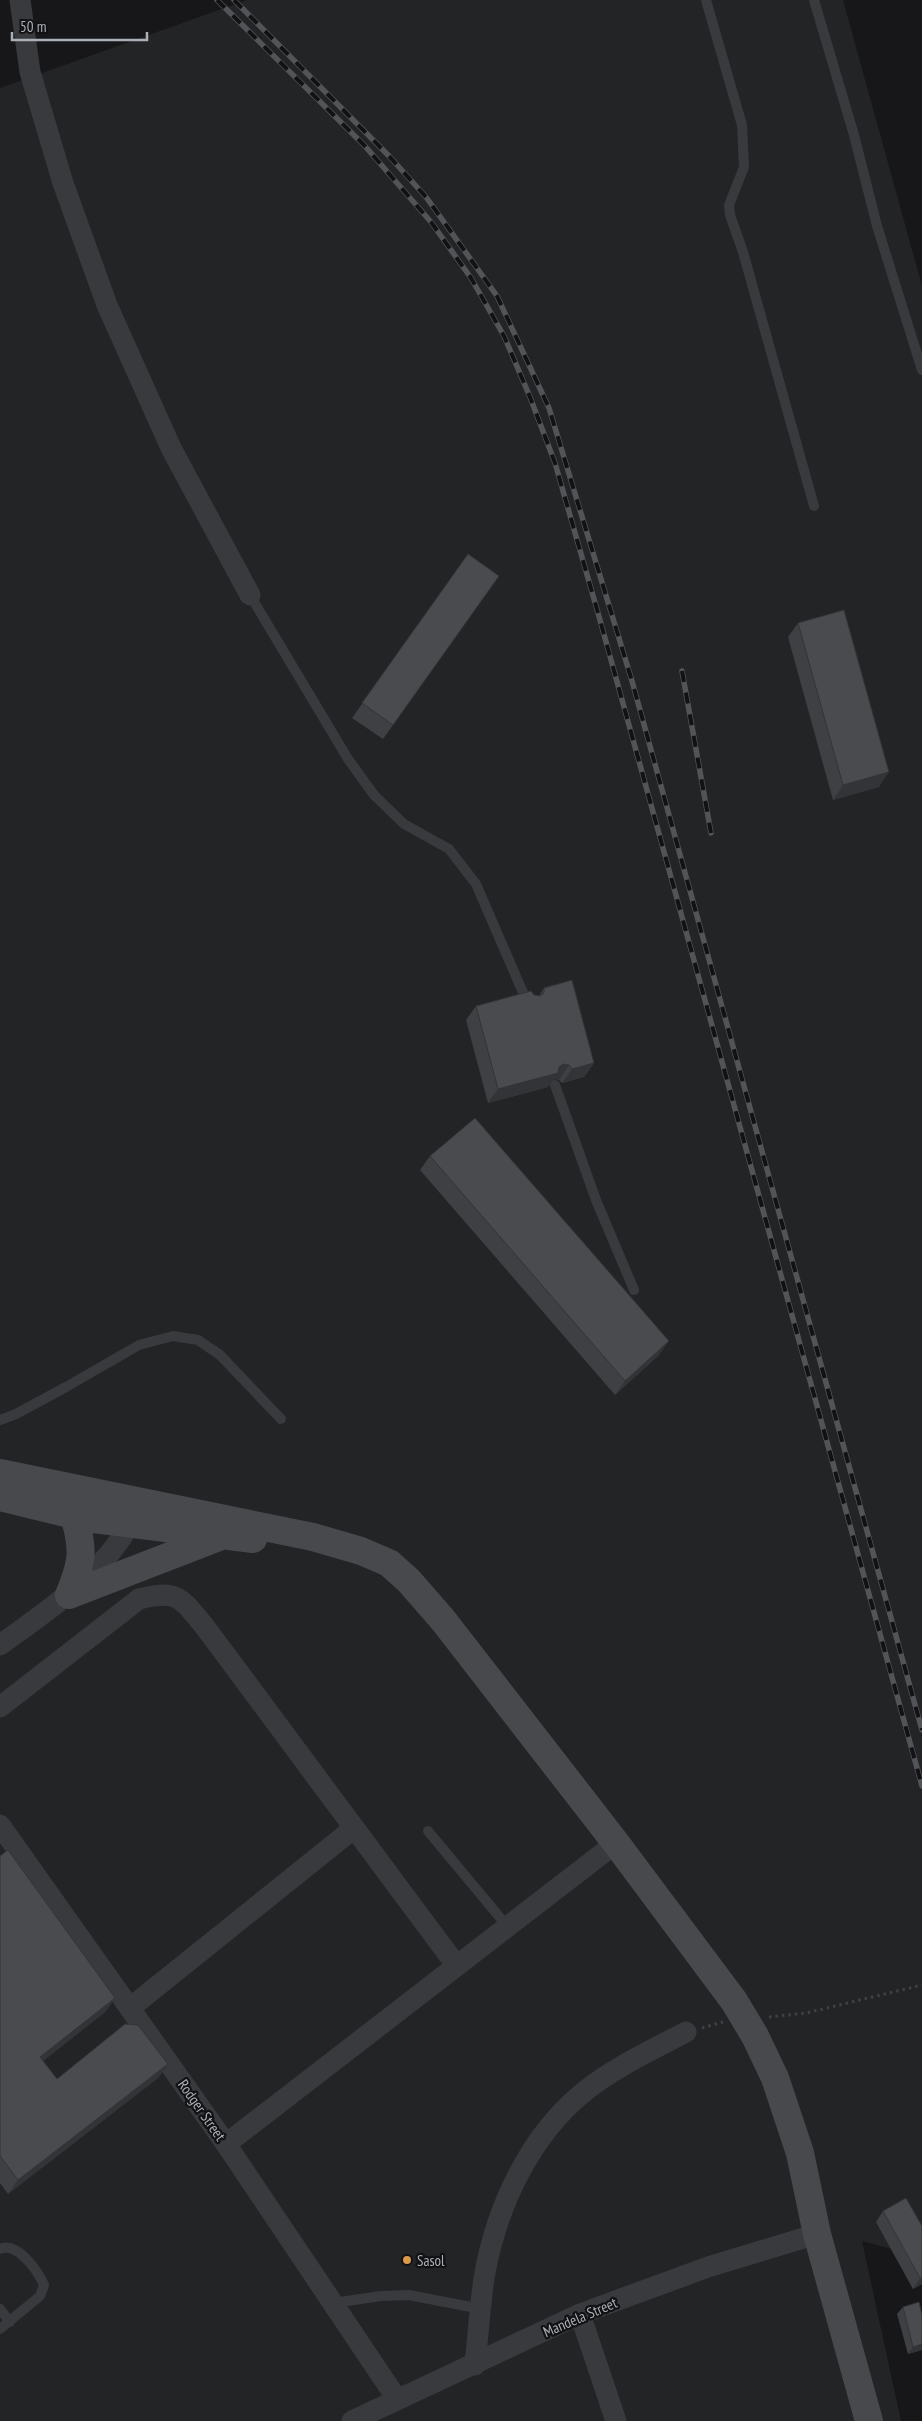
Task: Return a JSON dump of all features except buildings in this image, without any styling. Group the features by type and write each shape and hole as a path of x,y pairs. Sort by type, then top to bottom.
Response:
{"main road":[{"path":"0,1473 222,1536 311,1544 326,1542"},
{"path":"0,1497 74,1515 134,1512 282,1529 362,1551 390,1563 409,1581 443,1620 616,1843 734,2001 755,2036 775,2078 800,2153 817,2234 869,2421"},
{"path":"69,1595 81,1559 82,1546 74,1515"},
{"path":"69,1595 222,1536"}],"street":[{"path":"20,0 30,72 63,183 107,305 171,448 250,595"},
{"path":"0,1645 69,1595 95,1568 134,1512"},
{"path":"0,1707 139,1599 161,1593 170,1595 187,1606 205,1627 353,1829 456,1965"},
{"name":"Rodger Street","path":"0,1825 226,2144 398,2399"},
{"path":"130,2008 353,1829"},
{"path":"226,2144 616,1843"},
{"path":"476,2365 484,2277 496,2232 519,2170 545,2130 584,2091 622,2066 686,2032"},
{"name":"Mandela Street","path":"352,2421 476,2365 580,2314 708,2267 817,2234"},
{"path":"580,2314 616,2421"}],"lane":[{"path":"706,0 742,125 744,167 741,178 731,197 730,215 743,252 814,506"},
{"path":"814,0 854,135 878,226 922,370"},
{"path":"250,595 343,751 374,794 404,824 448,848 476,884 528,1004"},
{"path":"554,1086 596,1200 634,1290"},
{"path":"0,1420 58,1392 139,1345 173,1336 198,1340 220,1355 281,1419"},
{"path":"428,1831 507,1926"},
{"path":"0,2249 11,2247 17,2251 44,2285 40,2296 10,2322 0,2328"},
{"path":"333,2303 380,2296 408,2295 481,2310"},
{"path":"0,2310 10,2322"}],"path":[{"path":"760,2018 806,2013 922,1985"},
{"path":"686,2032 732,2021"}],"shaded area":[{"path":"247,0 843,0 922,286 922,2257 862,2241 901,2421 0,2421 0,88"}],"railway":[{"path":"217,0 364,145 431,222 471,278 504,336 530,397 555,463 600,620 922,1786"},
{"path":"234,0 389,156 426,197 497,296 549,408 632,681 922,1730"},
{"path":"682,671 711,833"}],"place":[{"name":"Sasol","path":"407,2260"}]}
